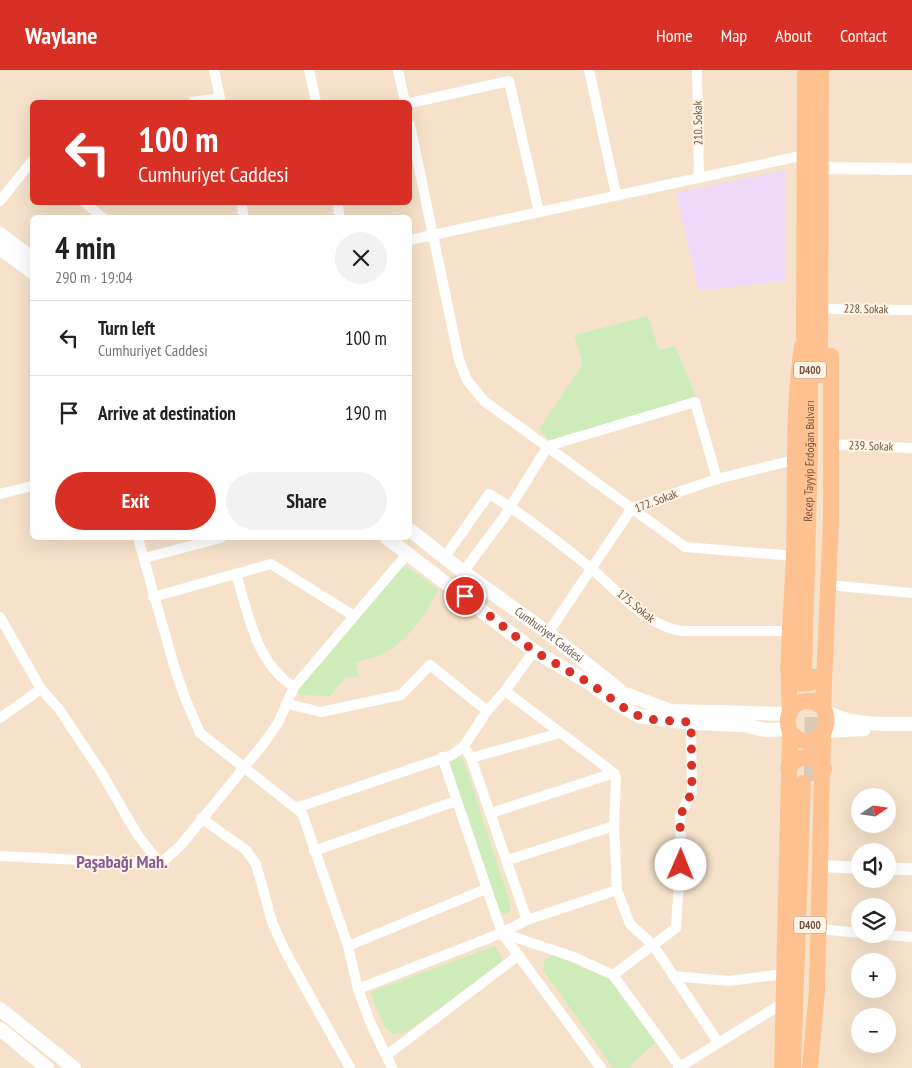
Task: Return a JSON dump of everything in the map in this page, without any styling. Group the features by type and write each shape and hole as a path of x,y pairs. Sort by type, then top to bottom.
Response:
{"highway":[{"name":"Recep Tayyip Erdoğan Bulvarı","path":"806,70 804,336 810,361 814,671"},
{"name":"Recep Tayyip Erdoğan Bulvarı","path":"814,671 821,446 819,308 821,70"},
{"path":"787,663 792,679 800,684 814,682 814,671 829,585 831,351 827,325 819,308"},
{"path":"782,1068 789,721 787,663 794,556 794,460 798,371 804,336"},
{"path":"808,1068 817,990 822,866 824,732 828,721 814,671"},
{"path":"789,721 799,702 813,701 824,709"},
{"path":"789,721 799,739 812,740 824,732"},
{"path":"788,768 799,758 807,757 819,762 824,769"},
{"name":"D400","path":"793,1068 808,782 808,1068"}],"main road":[{"path":"0,234 30,256"},
{"path":"0,248 30,270"},
{"name":"Cumhuriyet Caddesi","path":"412,532 463,572 548,633 623,693 671,711 789,721"},
{"name":"Cumhuriyet Caddesi","path":"391,540 534,651 591,684 616,703 639,716 743,725 765,730 789,721"},
{"path":"824,709 838,719 870,723 912,724"},
{"path":"824,732 912,729"},
{"path":"0,1008 74,1068"},
{"path":"0,1029 47,1068"}],"street":[{"path":"214,70 220,100"},
{"path":"309,70 316,100"},
{"path":"398,70 405,100"},
{"path":"589,70 616,194"},
{"name":"210. Sokak","path":"697,70 698,176"},
{"path":"412,103 509,81 539,212"},
{"path":"412,134 435,235 459,360 467,380 484,401 684,547 794,556"},
{"path":"412,240 805,154"},
{"path":"0,201 30,164"},
{"path":"820,168 912,169"},
{"path":"88,205 99,215"},
{"name":"228. Sokak","path":"819,308 912,310"},
{"path":"463,572 510,506 548,446 695,402 717,479"},
{"name":"239. Sokak","path":"830,444 912,448"},
{"name":"172. Sokak","path":"548,633 632,508 717,479 794,460"},
{"path":"0,494 30,486"},
{"name":"175. Sokak","path":"444,557 489,494 510,506 591,569 649,619 665,628 682,631 789,631"},
{"path":"139,540 153,597 185,698 200,733 302,813 348,946 358,990 370,1022 392,1068"},
{"path":"144,558 212,540"},
{"path":"0,856 160,864 181,845 278,724 294,687 408,553"},
{"path":"153,597 271,564 354,616"},
{"path":"236,574 264,658 281,679 294,687"},
{"path":"829,585 912,593"},
{"path":"0,617 41,689 64,717 101,772 137,834 160,864"},
{"path":"296,808 452,755 464,746 487,710 505,691 534,651"},
{"path":"288,704 321,712 401,695 430,665 487,710"},
{"path":"0,718 41,689"},
{"path":"505,691 614,773 616,779 614,826 617,890 630,924 653,945 718,1042"},
{"path":"613,974 676,928 678,917 680,816 692,792 691,722"},
{"path":"471,758 560,733"},
{"path":"464,746 471,758 491,813 527,920"},
{"path":"442,758 502,933 601,1068"},
{"path":"491,813 614,773"},
{"path":"314,851 456,801"},
{"path":"201,818 246,850 256,864 272,922 350,1068"},
{"path":"508,860 614,826"},
{"path":"822,866 851,868"},
{"path":"896,868 912,869"},
{"path":"348,946 486,889"},
{"path":"358,990 502,933 527,920 617,890"},
{"path":"819,929 851,931"},
{"path":"502,933 574,957 613,974 679,1067 783,1003"},
{"path":"896,936 912,938"},
{"path":"387,1055 519,956"},
{"path":"674,976 729,981 784,974"}],"shaded area":[{"path":"0,70 912,70 912,1068 0,1068"},
{"path":"786,170 786,280 699,291 676,193"}],"green space":[{"path":"648,316 659,350 675,346 697,399 551,443 539,429 583,364 574,335"},
{"path":"403,564 438,589 416,626 391,649 376,657 355,662 359,677 346,677 330,696 299,695 296,688"},
{"path":"457,757 463,757 511,906 510,912 505,914 499,912 449,767 452,760"},
{"path":"495,946 505,963 406,1032 392,1034 385,1027 370,992"},
{"path":"553,955 609,979 656,1042 628,1068 613,1068 543,970 544,961"}],"tunnel":[{"path":"812,781 813,669"}],"district":[{"name":"Paşabağı Mah.","path":"122,862"}],"route":[{"path":"465,596 534,651 591,684 627,710 639,716 655,720 691,722 692,792 680,816 681,865"}]}
